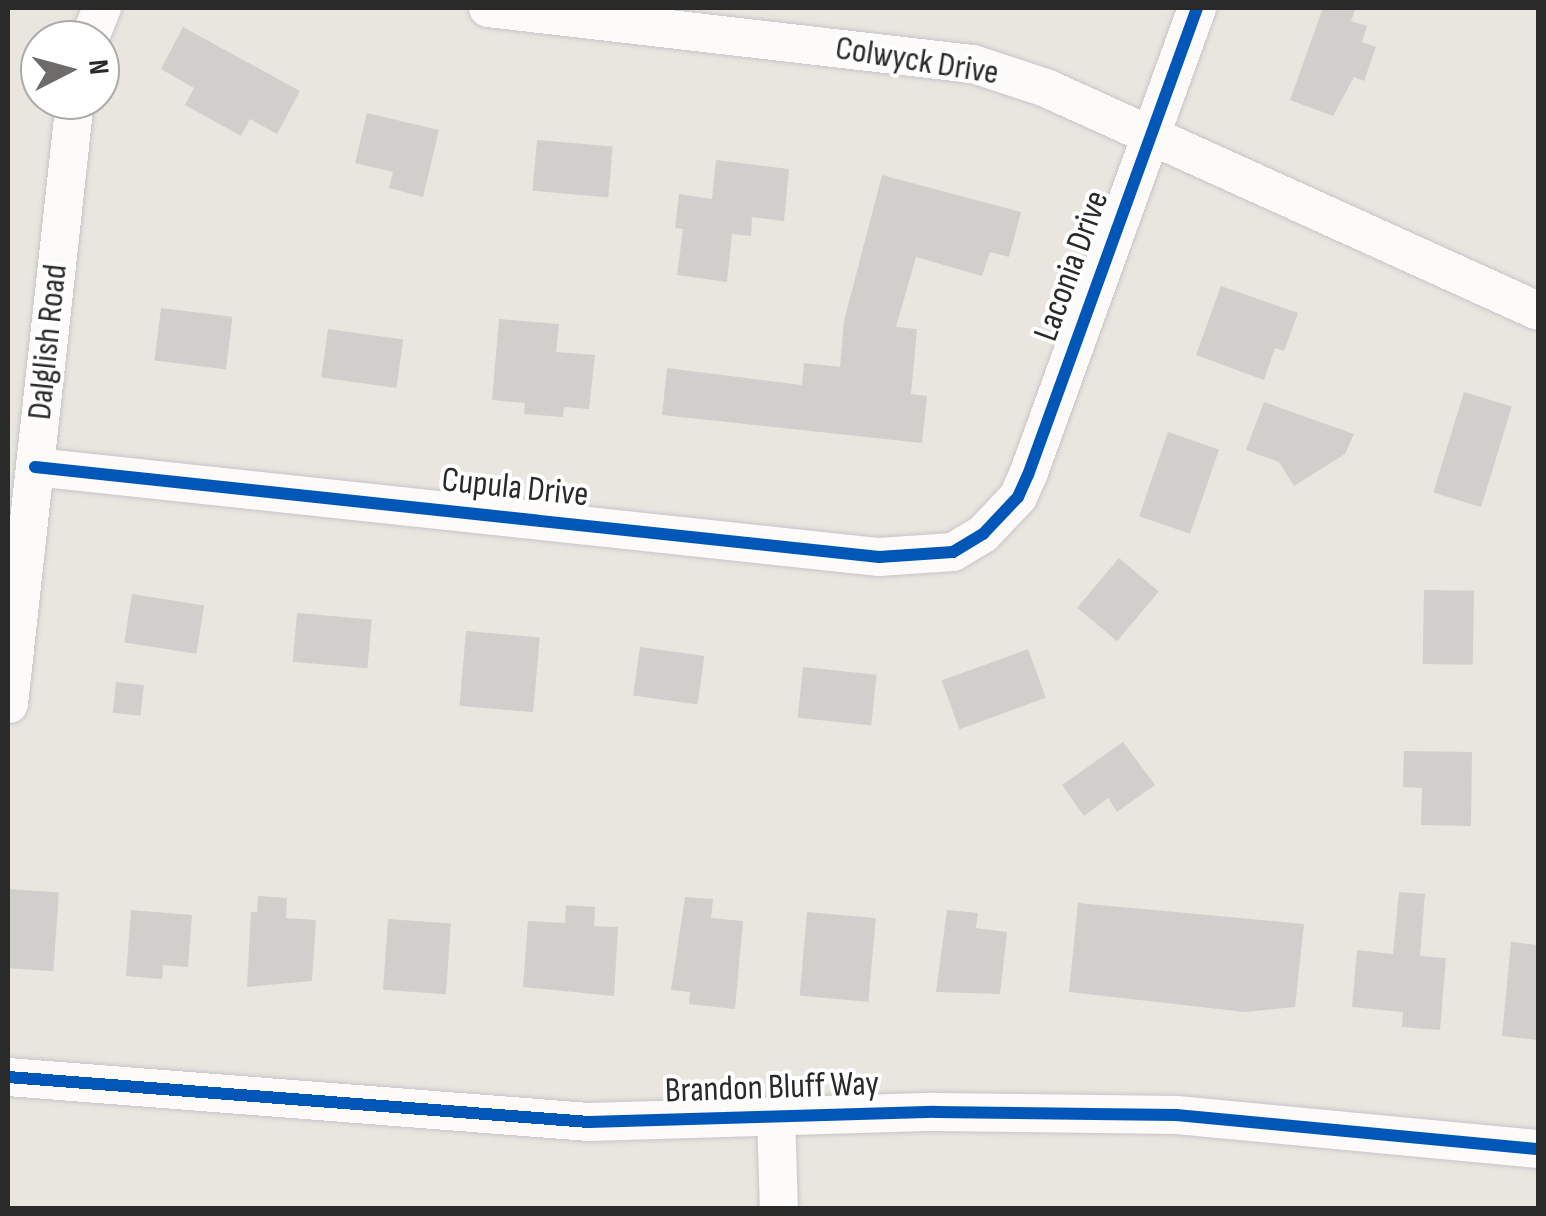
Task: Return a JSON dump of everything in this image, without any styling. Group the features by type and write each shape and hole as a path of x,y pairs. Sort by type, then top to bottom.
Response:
{"street":[{"name":"Colwyck Drive","path":"488,8 973,64 1151,134 1538,310"},
{"name":"Laconia Drive","path":"983,534 1018,497 1028,476 1197,8"},
{"name":"Dalglish Road","path":"9,704 73,120"},
{"name":"Cupula Drive","path":"35,467 878,557 930,558 983,534"},
{"name":"Brandon Bluff Way","path":"8,1077 588,1122 776,1115 1177,1114 1538,1149"},
{"path":"776,1115 779,1208"}],"building":[{"path":"1323,8 1356,8 1351,21 1367,26 1362,42 1376,47 1364,81 1354,77 1333,116 1290,100"},
{"path":"183,27 300,91 277,134 250,119 241,136 185,105 194,88 161,69"},
{"path":"367,113 439,130 423,197 389,188 393,172 355,163"},
{"path":"537,140 613,147 608,197 533,191"},
{"path":"716,160 789,169 784,221 752,217 751,236 732,234 727,282 677,275 683,229 675,228 679,194 712,199"},
{"path":"882,175 1021,212 1009,257 990,252 982,276 916,257 896,327 917,329 911,394 927,396 922,443 662,415 667,368 802,385 804,363 840,367 844,321"},
{"path":"1221,286 1298,313 1284,351 1275,348 1264,380 1196,355"},
{"path":"161,308 232,317 226,369 155,361"},
{"path":"499,319 559,324 556,352 595,355 589,409 564,407 563,417 524,414 525,403 492,400"},
{"path":"328,329 403,340 396,388 321,378"},
{"path":"1464,392 1512,407 1481,507 1433,492"},
{"path":"1264,402 1354,434 1345,454 1294,486 1279,462 1246,450"},
{"path":"1168,432 1219,450 1190,534 1139,516"},
{"path":"1119,558 1159,591 1117,641 1077,608"},
{"path":"1424,590 1474,591 1473,665 1423,664"},
{"path":"132,594 204,605 196,654 124,642"},
{"path":"297,613 372,620 367,668 293,662"},
{"path":"466,631 540,637 533,712 459,706"},
{"path":"640,647 704,656 698,705 633,696"},
{"path":"1028,649 1046,698 959,729 942,680"},
{"path":"803,667 877,675 871,725 798,718"},
{"path":"116,682 144,685 141,716 113,713"},
{"path":"1123,742 1155,785 1117,812 1108,798 1084,816 1062,785"},
{"path":"1404,751 1472,752 1471,826 1421,825 1422,788 1403,787"},
{"path":"8,889 59,893 53,971 8,968"},
{"path":"1399,892 1425,894 1420,956 1446,958 1440,1030 1402,1027 1403,1012 1352,1007 1357,950 1393,954"},
{"path":"258,896 287,898 286,918 316,920 312,981 247,987 251,912 257,912"},
{"path":"685,897 713,899 711,918 743,921 735,1009 689,1004 690,992 671,990"},
{"path":"1078,903 1304,924 1295,1007 1245,1012 1069,992"},
{"path":"566,905 595,907 594,926 618,927 614,996 523,987 528,921 565,923"},
{"path":"131,910 192,915 188,967 163,965 162,979 126,976"},
{"path":"947,910 978,913 976,928 1007,932 1000,994 936,992"},
{"path":"807,912 876,918 868,1002 800,996"},
{"path":"388,919 451,923 446,994 383,990"},
{"path":"1511,942 1538,945 1538,1040 1502,1036"}],"cycle path":[{"path":"35,467 879,557 953,552 983,534 1018,497 1028,475 1197,8"},
{"path":"8,1077 589,1122 935,1112 1177,1115 1538,1149"}]}
